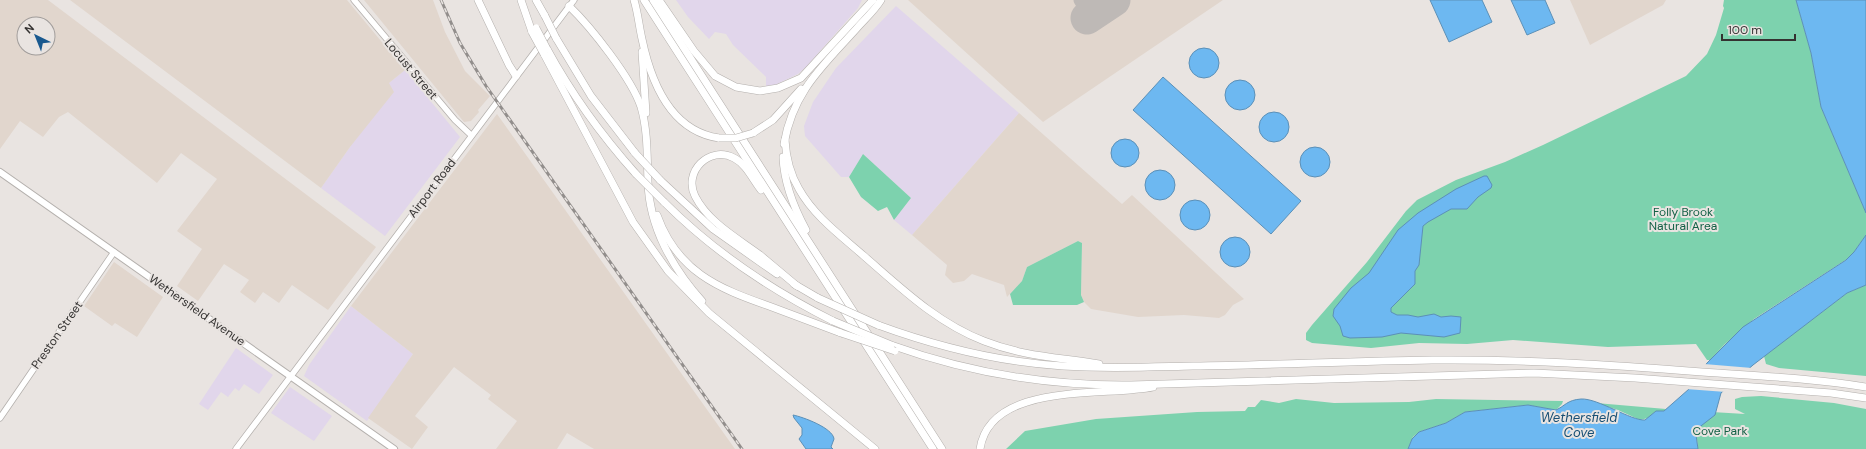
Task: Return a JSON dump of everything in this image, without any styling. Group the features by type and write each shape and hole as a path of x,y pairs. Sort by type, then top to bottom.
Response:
{"highway":[{"path":"478,0 509,65 516,76"},
{"path":"521,0 534,30 625,209 650,248 668,271 694,300 875,449"},
{"path":"536,0 556,38 591,96 635,153 660,180 724,238 753,259 818,298 878,325 937,345 997,358 1065,366 1120,367 1487,360 1567,362 1866,387"},
{"path":"634,0 642,40 655,82 667,106 679,119 694,130 719,138 740,137 753,133 773,120 881,0"},
{"path":"644,0 942,449"},
{"path":"652,0 934,449"},
{"path":"659,0 711,71 727,84 754,91 778,88 798,79 873,0"},
{"path":"853,20 865,0"},
{"path":"572,3 631,86 641,107 645,129"},
{"path":"642,40 648,190 653,217 674,265 702,301 752,348"},
{"path":"545,51 594,123 636,174 703,238 744,269 790,298 834,321 893,348 965,368 1040,381 1093,385 1507,373 1572,374 1837,394 1866,398"},
{"path":"819,70 795,106 788,122 785,140 784,165 790,192 798,214 814,244 820,266"},
{"path":"785,140 788,164 794,179 799,190 813,209 832,228 932,313 975,338 1017,352 1120,367"},
{"path":"797,286 720,225 702,206 694,195 692,182 695,169 702,160 718,154 727,155 739,161 803,252 820,266"},
{"path":"648,172 655,210 664,230 677,251 698,274 734,294 890,351 893,348"},
{"path":"980,449 985,434 993,423 1008,411 1026,402 1048,396 1143,390 1172,383"}],"main road":[{"name":"Locust Street","path":"354,0 455,120 471,135"},
{"name":"Airport Road","path":"236,449 471,135 572,3"},
{"name":"Wethersfield Avenue","path":"0,172 394,449"},
{"name":"Preston Street","path":"0,418 114,252"}],"shaded area":[{"path":"0,0 48,0 376,247 328,310 292,285 279,303 263,292 255,303 240,292 249,280 224,264 198,301 177,286 202,249 177,231 217,179 181,153 157,183 68,112 59,117 43,137 20,121 0,149"},
{"path":"70,0 347,0 405,70 389,83 394,92 350,147 321,188"},
{"path":"364,0 433,0 445,32 465,71 490,96 471,121 464,122"},
{"path":"676,0 862,0 858,8 806,67 798,74 773,86 766,86 766,77 733,45 726,34 715,32 709,39 688,17"},
{"path":"908,0 1223,0 1043,122"},
{"path":"1570,0 1666,0 1663,5 1590,45"},
{"path":"896,6 1019,113 912,235 894,220 911,198 863,154 849,177 841,177 805,136 804,126 813,102 836,68"},
{"path":"405,70 460,137 385,236 321,188 350,147 389,83"},
{"path":"1019,113 1122,204 1132,195 1244,299 1233,305 1225,315 1219,318 1184,315 1138,317 1091,309 1084,302 1081,295 1082,243 1078,241 1027,267 1022,281 1007,297 1004,285 972,274 964,281 953,283 945,275 947,265 912,235"},
{"path":"497,114 735,449 594,449 567,433 557,449 496,449 517,421 488,399 491,395 454,367 415,416 428,427 412,449 368,418 413,354 351,306"},
{"path":"114,262 163,297 137,337 115,323 112,326 84,306"},
{"path":"351,306 413,354 367,421 304,376 309,365"},
{"path":"236,348 273,375 259,394 244,384 239,391 235,388 228,397 221,392 208,410 199,404"},
{"path":"290,387 332,416 314,441 271,413"}],"green space":[{"name":"Folly Brook Natural Area","path":"1724,0 1796,0 1811,53 1821,107 1866,213 1866,235 1847,259 1754,319 1725,344 1710,360 1707,360 1696,344 1608,347 1513,340 1467,344 1419,343 1371,348 1312,343 1306,340 1306,333 1312,325 1367,262 1406,211 1417,200 1456,180 1505,162 1543,145 1686,76 1707,54 1716,35 1724,8"},
{"path":"863,154 911,198 894,220 887,207 878,211 861,197 849,177"},
{"path":"1078,241 1082,243 1081,295 1084,302 1077,305 1013,305 1010,294 1022,281 1027,267"},
{"path":"1866,285 1866,376 1779,368 1766,364 1764,356 1847,293"},
{"name":"Cove Park","path":"1761,396 1834,403 1866,409 1866,449 1698,449 1696,430 1712,412 1745,414 1735,409 1735,399"},
{"path":"1296,399 1334,403 1409,402 1436,399 1563,401 1556,410 1528,405 1465,412 1446,423 1419,432 1413,437 1408,449 1006,449 1025,431 1096,419 1197,412 1245,411 1248,407 1255,407 1261,400 1279,403"},
{"path":"1596,403 1666,409 1664,411 1656,411 1648,418 1640,420 1618,410"}],"water":[{"path":"1430,0 1482,0 1492,22 1449,42"},
{"path":"1511,0 1545,0 1555,23 1527,35"},
{"path":"1796,0 1866,0 1866,213 1821,107 1811,53"},
{"path":"1204,48 1210,49 1218,57 1218,69 1210,77 1204,78 1198,77 1190,69 1189,63 1190,57 1198,49"},
{"path":"1163,77 1301,201 1271,234 1133,110"},
{"path":"1240,80 1246,81 1254,89 1254,101 1246,109 1240,110 1234,109 1226,101 1225,95 1226,89 1234,81"},
{"path":"1274,112 1285,116 1289,127 1285,138 1274,142 1263,138 1259,127 1263,116"},
{"path":"1125,139 1135,143 1139,153 1135,163 1125,167 1115,163 1111,153 1115,143"},
{"path":"1315,147 1326,151 1330,162 1326,173 1315,177 1304,173 1300,162 1304,151"},
{"path":"1160,170 1166,171 1174,179 1174,191 1166,199 1160,200 1154,199 1146,191 1145,185 1146,179 1154,171"},
{"path":"1487,176 1492,185 1491,188 1478,197 1467,209 1451,209 1423,226 1419,265 1415,271 1415,284 1391,308 1391,312 1397,315 1418,317 1434,314 1441,317 1461,317 1460,333 1444,337 1401,333 1382,337 1350,338 1343,336 1340,326 1333,316 1334,309 1351,288 1369,273 1398,230 1418,213 1456,189"},
{"path":"1195,200 1201,201 1209,209 1209,221 1201,229 1195,230 1189,229 1181,221 1180,215 1181,209 1189,201"},
{"name":"Wethersfield Cove","path":"1866,235 1866,285 1847,293 1753,365 1721,393 1715,415 1697,429 1696,435 1698,449 1408,449 1412,439 1419,432 1446,423 1465,412 1528,405 1556,410 1569,402 1581,399 1596,402 1631,417 1645,420 1656,411 1664,411 1689,389 1707,363 1743,327 1846,260 1854,252"},
{"path":"1235,237 1241,238 1249,246 1249,258 1241,266 1235,267 1229,266 1221,258 1220,252 1221,246 1229,238"},
{"path":"793,415 810,421 829,431 834,439 831,447 833,449 806,449 799,439 802,435 802,428"}],"pier":[{"path":"1704,364 1752,368 1726,392 1686,389"}],"taxiway":[{"path":"1080,0 1090,16"}],"runway":[{"path":"1087,18 1114,0"}],"railway":[{"path":"441,0 460,43 486,86 742,449"}]}
